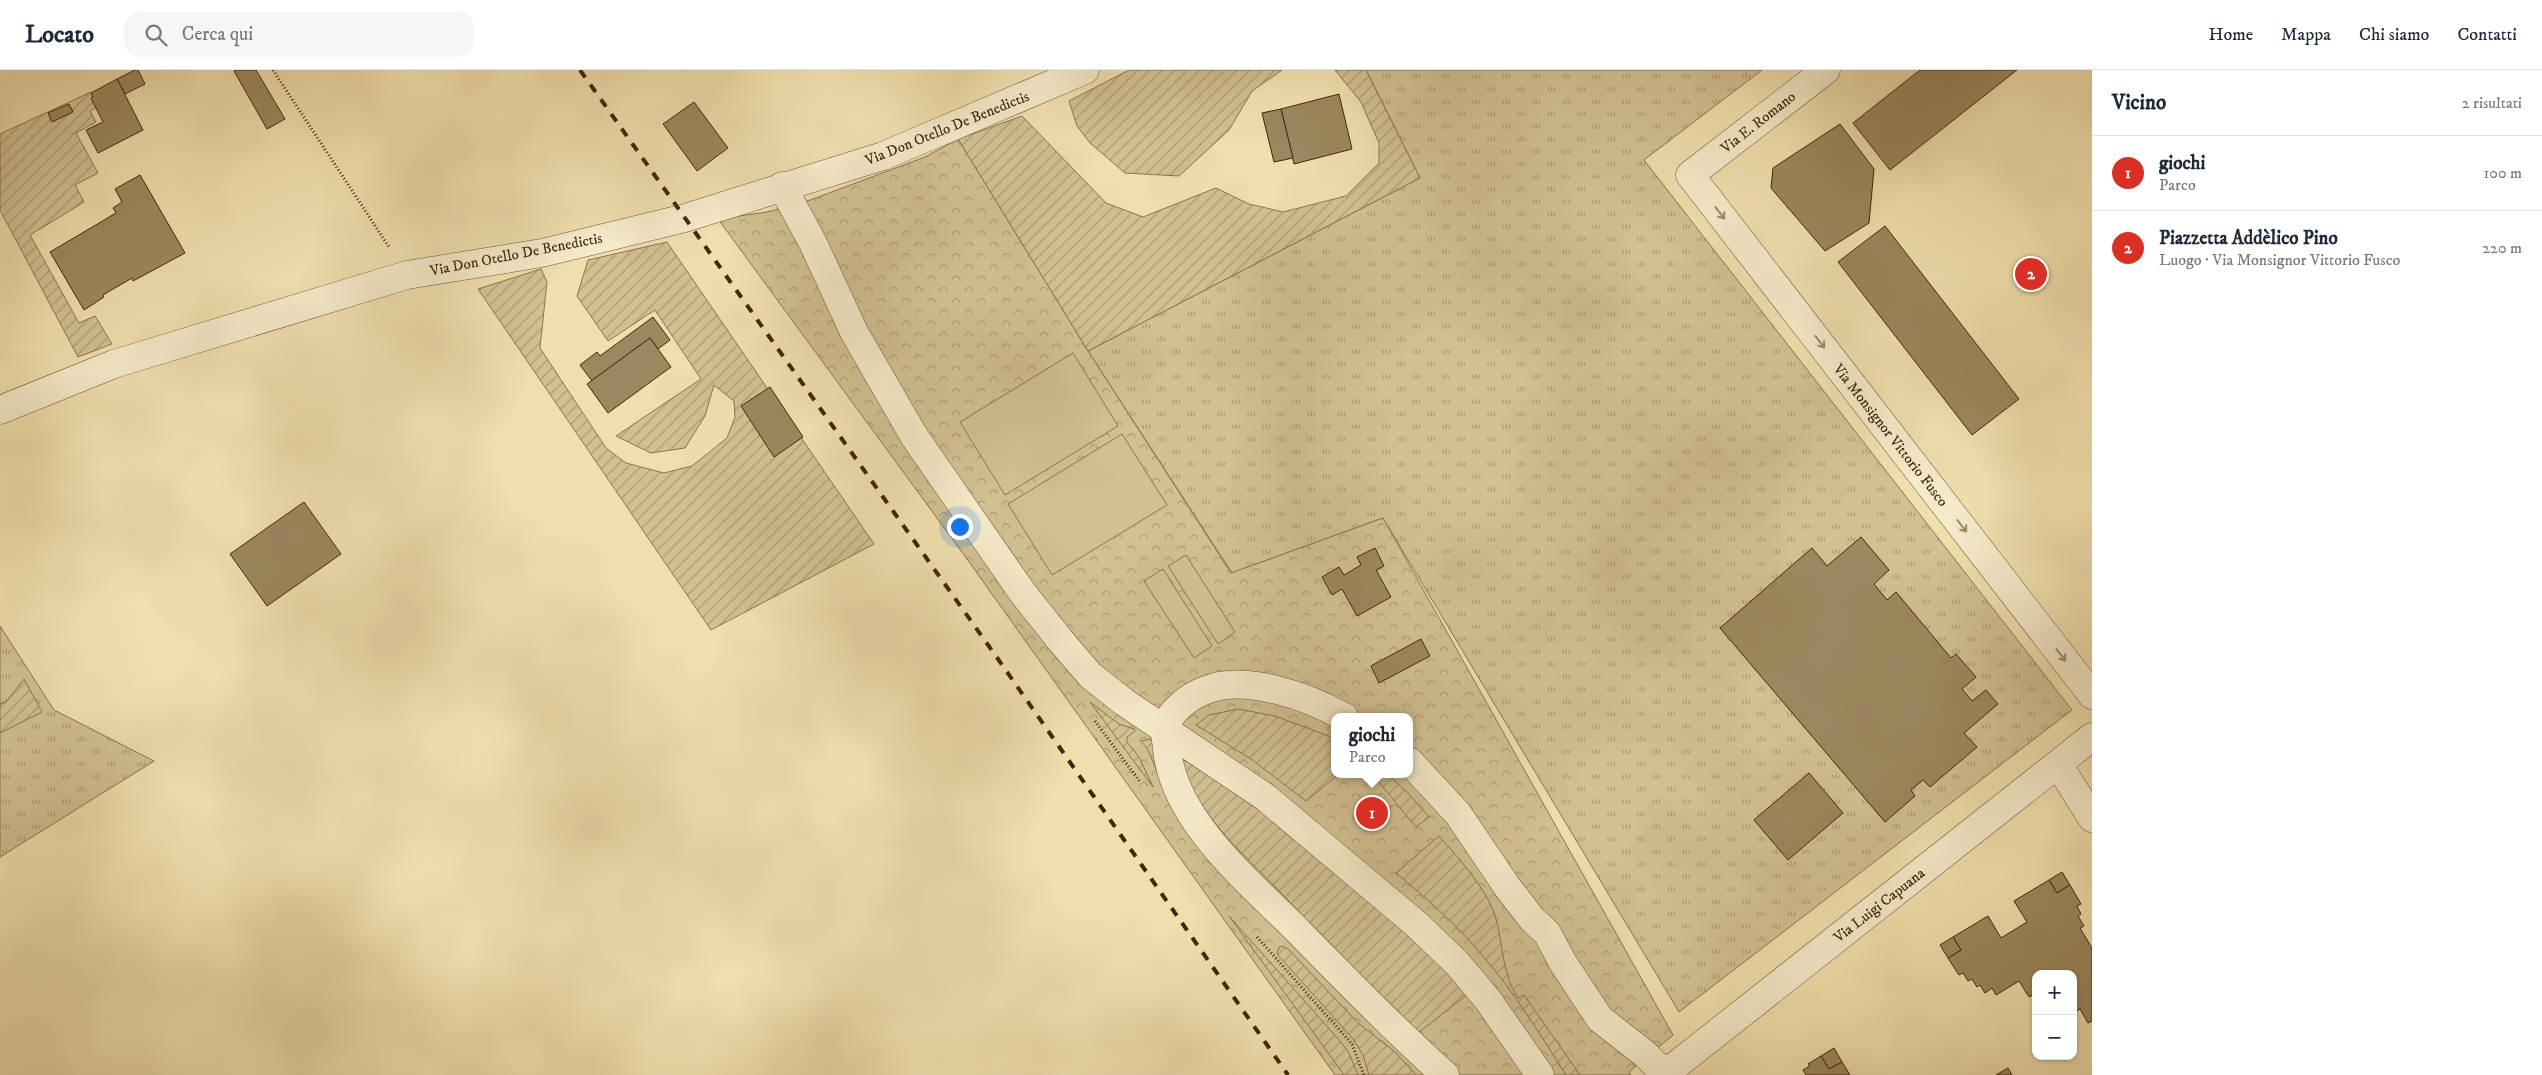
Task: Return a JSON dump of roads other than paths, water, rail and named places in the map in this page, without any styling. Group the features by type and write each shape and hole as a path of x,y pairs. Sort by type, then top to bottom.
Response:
{"street":[{"name":"Via Don Otello De Benedictis","path":"0,410 114,364 407,275 551,250 685,218 782,186 883,156 1085,70"},
{"name":"Via E. Romano","path":"1690,175 1826,70"},
{"name":"Via Monsignor Vittorio Fusco","path":"1690,175 2092,695"},
{"path":"782,186 813,243 832,286 880,379 914,436 1022,592 1090,675 1165,731 1265,797 1415,923 1456,962 1488,1000 1540,1075"},
{"path":"1336,713 1308,700 1254,686 1227,685 1207,689 1191,698 1173,713 1165,731 1169,769 1190,812 1206,833 1257,890 1360,995 1445,1075"},
{"name":"Via Luigi Capuana","path":"1665,1074 2092,737"},
{"path":"2058,764 2092,818"},
{"path":"1413,765 1458,814 1508,888 1532,919 1547,933 1578,988 1600,1019 1645,1054 1665,1074"}],"railway":[{"path":"580,70 998,659 1288,1075"}],"place":[{"name":"Piazzetta Addèlico Pino","path":"2031,274"},
{"name":"giochi","path":"1372,813"}]}
